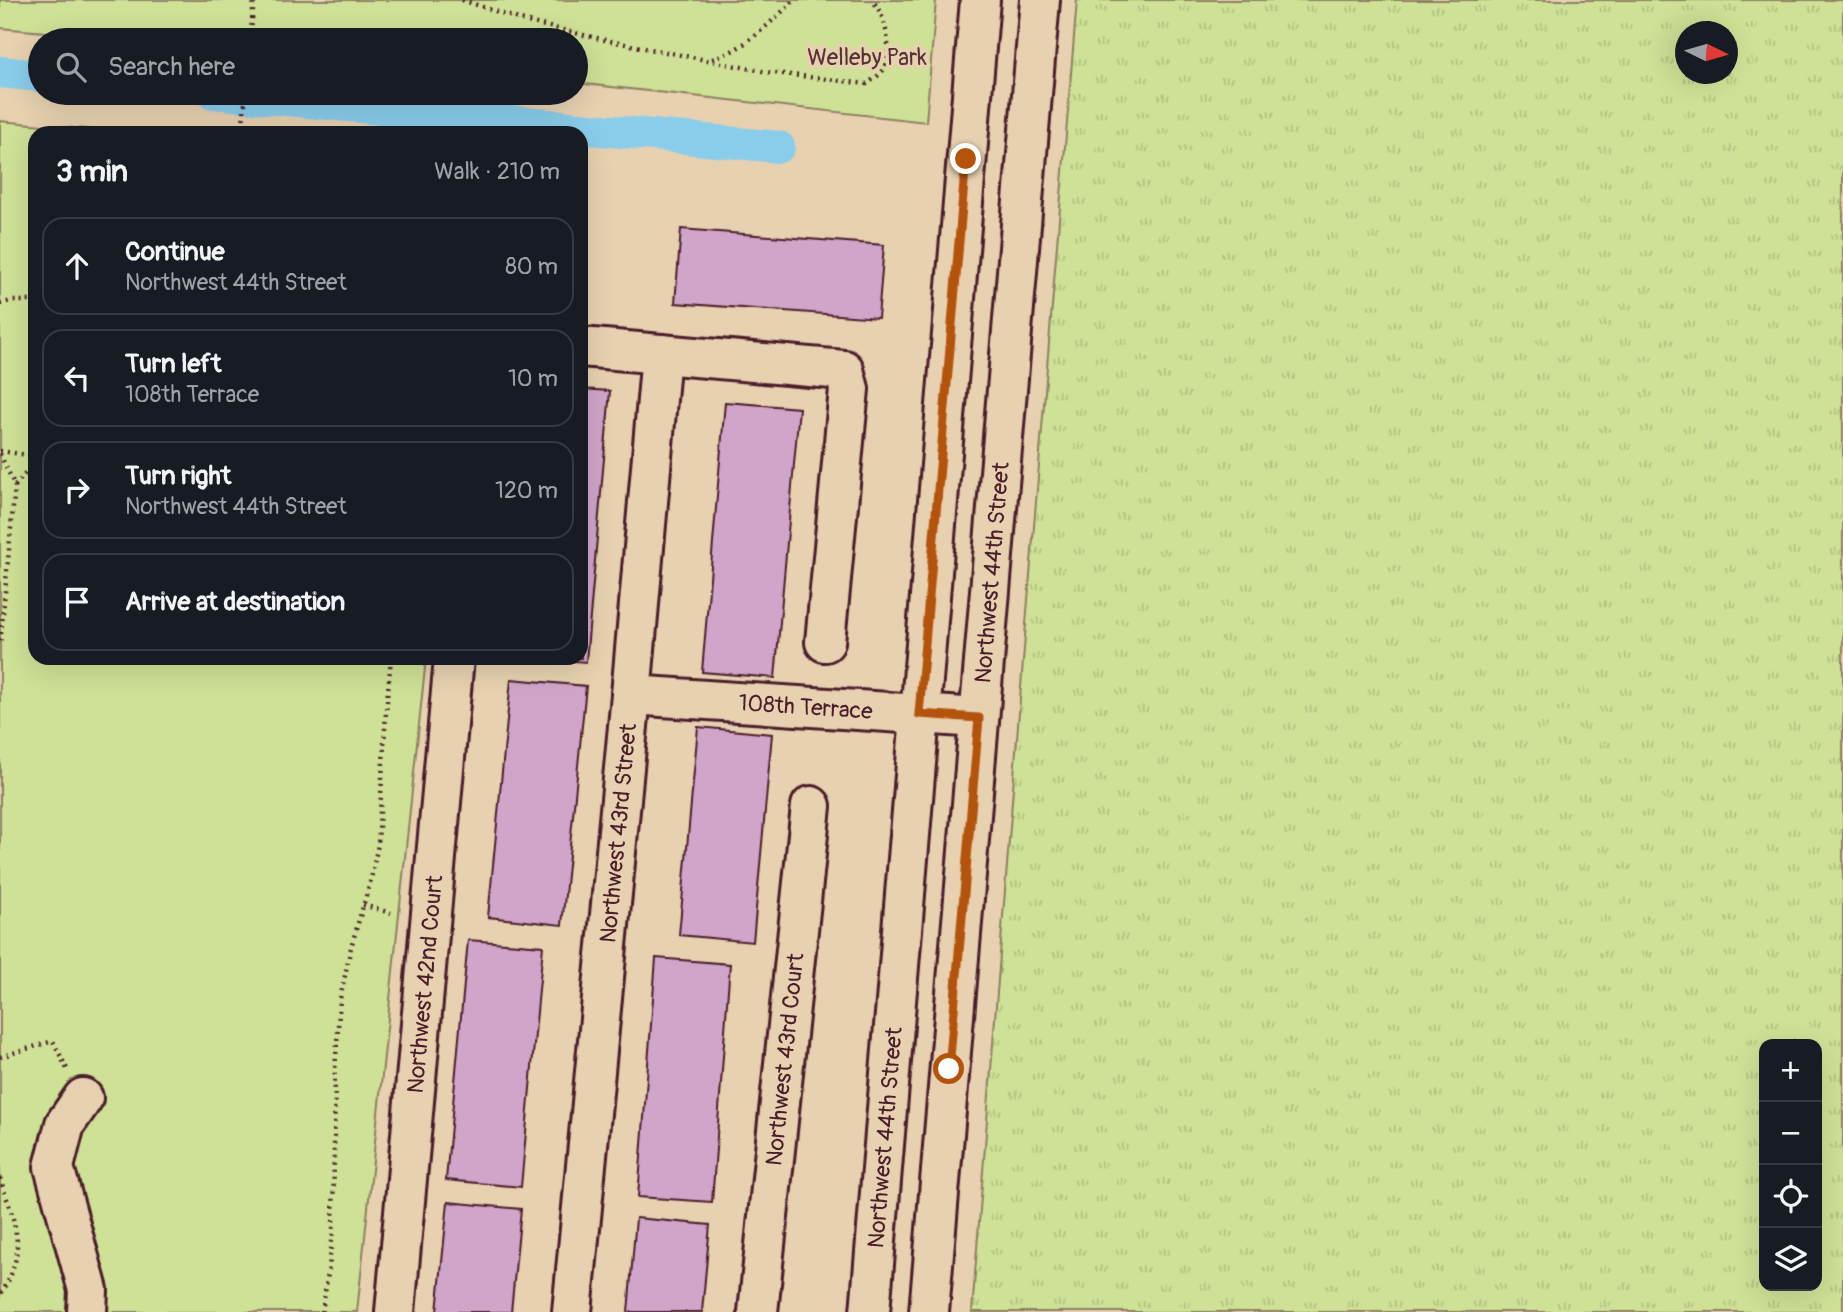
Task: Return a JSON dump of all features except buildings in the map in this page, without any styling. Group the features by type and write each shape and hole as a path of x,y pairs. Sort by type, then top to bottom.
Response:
{"street":[{"name":"Northwest 44th Street","path":"870,1312 980,0"},
{"name":"Northwest 44th Street","path":"929,1312 1040,0"},
{"path":"588,349 844,370 849,389 825,642"},
{"name":"Northwest 43rd Street","path":"572,1312 661,354"},
{"name":"Northwest 42nd Court","path":"395,1312 453,665"},
{"name":"108th Terrace","path":"631,695 979,718"},
{"name":"Northwest 43rd Court","path":"758,1312 811,806"},
{"path":"83,1098 65,1124 54,1167 88,1290 87,1312"}],"path":[{"path":"251,28 254,0"},
{"path":"462,0 554,28"},
{"path":"708,60 739,48 795,0"},
{"path":"588,36 766,72 867,84 884,69 888,56 887,32 876,3 872,0"},
{"path":"243,126 245,105"},
{"path":"0,304 28,301"},
{"path":"0,452 28,455"},
{"path":"0,452 15,486 0,645"},
{"path":"15,486 28,470"},
{"path":"322,1312 333,1231 335,1070 340,999 378,844 390,665"},
{"path":"363,905 391,913"},
{"path":"0,1057 53,1041 83,1098"},
{"path":"0,1178 17,1234 17,1257 13,1273 0,1295"}],"green space":[{"name":"Welleby Park","path":"0,0 936,0 926,122 588,84 588,28 28,28 28,30 0,28"},
{"path":"1077,0 1843,0 1843,1312 972,1312"},
{"path":"0,121 53,126 28,126 28,665 425,665 357,1312 0,1312"}],"waterway":[{"path":"0,72 28,75"},
{"path":"339,105 559,126"},
{"path":"588,129 779,147"}],"route":[{"path":"949,1069 979,718 919,714 966,159"}]}
